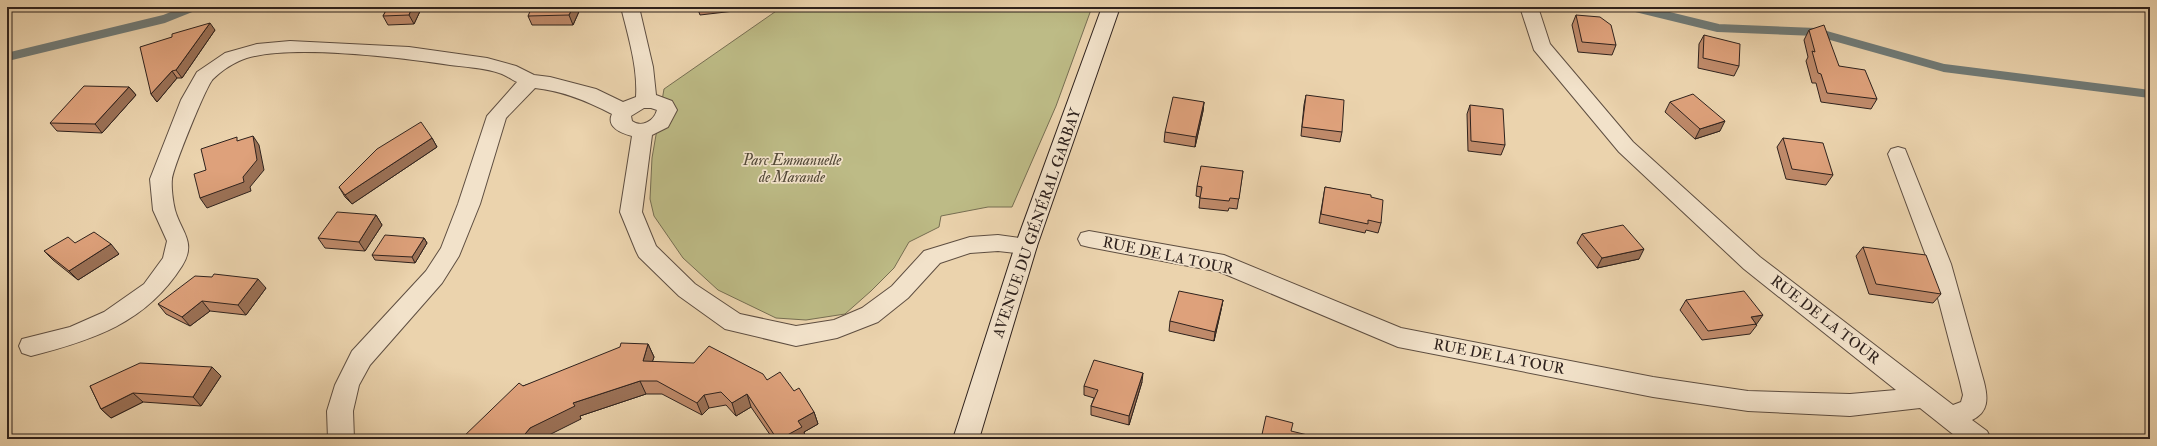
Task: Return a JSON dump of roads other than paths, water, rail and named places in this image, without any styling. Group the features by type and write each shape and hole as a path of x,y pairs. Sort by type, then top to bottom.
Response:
{"street":[{"path":"630,7 641,56 647,93 646,101"},
{"name":"AVENUE DU GÉNÉRAL GARBAY","path":"966,439 1026,246 1110,7"},
{"name":"RUE DE LA TOUR","path":"1529,7 1541,46 1626,147 1752,263 1978,439"},
{"path":"31,346 75,335 112,319 152,290 174,260 178,242 164,210 161,179 191,100 204,76 232,57 257,50 290,47 339,48 409,53 487,64 509,70 530,81 550,83 589,94 624,111"},
{"path":"341,439 340,411 351,378 361,358 434,277 452,250 469,204 497,116 530,81"},
{"path":"646,101 660,103 667,110 664,120 651,128 643,130 630,130 625,128 620,120 624,111 633,104 646,101"},
{"path":"643,130 631,212 647,251 687,290 733,322 796,336 837,329 870,315 900,292 932,257 970,245 998,243 1026,246"},
{"path":"1898,154 1940,264 1975,395 1972,408 1952,418"},
{"name":"RUE DE LA TOUR","path":"1089,239 1224,264 1398,336 1653,387 1764,402 1850,404 1924,397"}],"waterway":[{"path":"7,57 164,19 194,7"},
{"path":"1632,7 1718,28 1816,32 1944,68 2150,94"}],"park label":[{"name":"Parc Emmanuelle de Marande","path":"792,168"}]}
